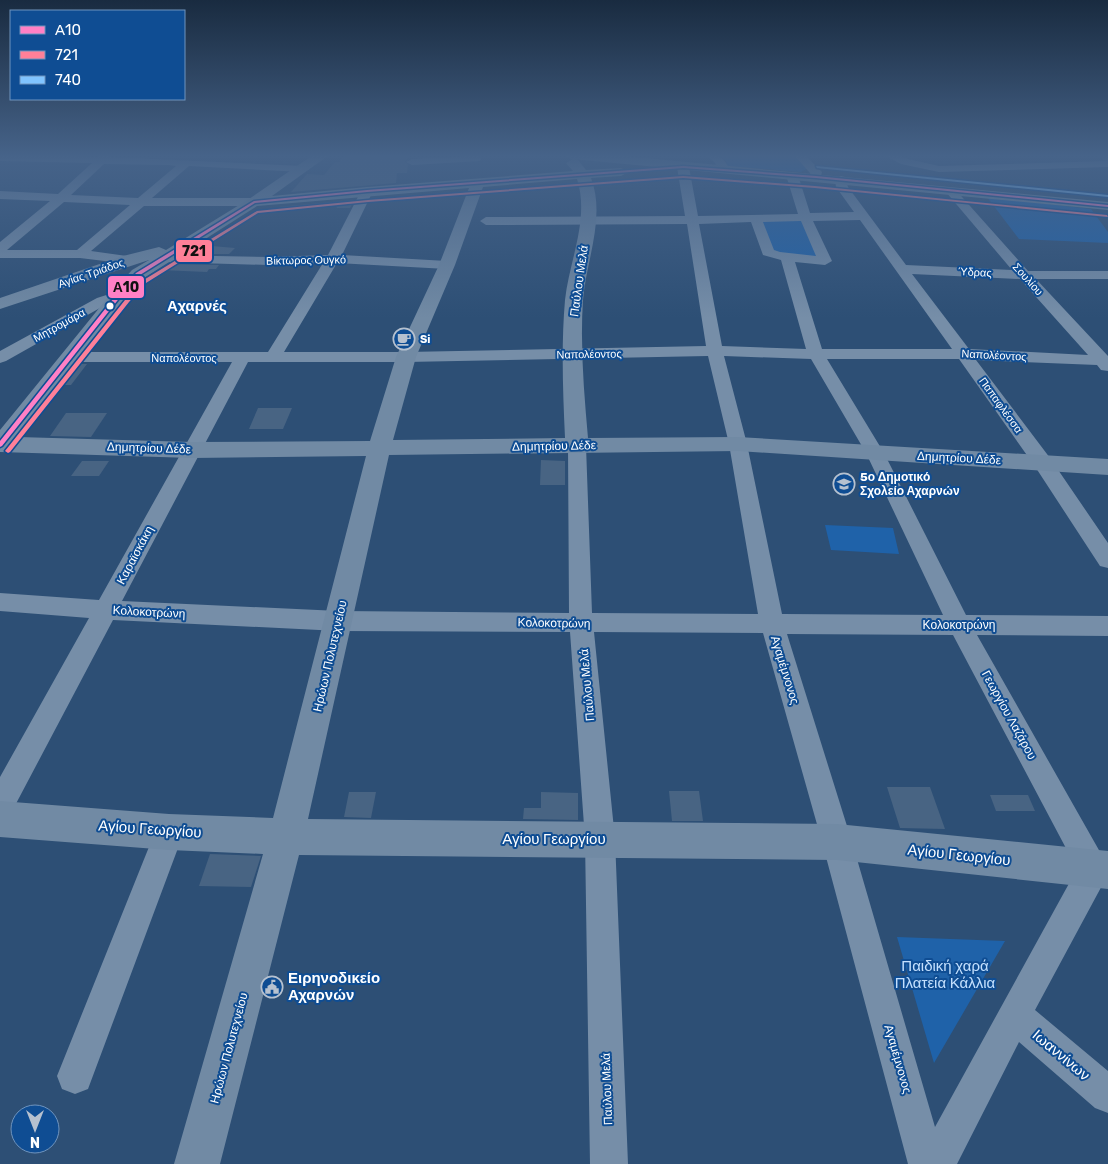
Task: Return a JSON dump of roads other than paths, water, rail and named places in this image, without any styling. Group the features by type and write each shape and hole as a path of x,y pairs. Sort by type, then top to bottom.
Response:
{"street":[{"path":"0,249 47,209"},
{"path":"80,254 131,209"},
{"path":"0,444 119,295 138,274 183,248 243,209"},
{"path":"273,357 333,259 358,209"},
{"name":"Ηρώων Πολυτεχνείου","path":"198,1164 286,837 379,448 406,357 447,265 463,209"},
{"name":"Παύλου Μελά","path":"588,209 589,221 577,274 572,354 577,446 582,624 600,839 609,1164"},
{"name":"Αγαμέμνονος","path":"689,209 714,352 738,444 772,625 837,842 927,1164"},
{"path":"756,218 768,252 787,257 825,261 802,209"},
{"name":"Παπαφλέσσα","path":"859,209 1043,463 1108,560"},
{"name":"Σουλίου","path":"967,209 1024,275 1106,363"},
{"path":"486,221 691,220 864,216"},
{"name":"Αγίας Τριάδος","path":"0,304 129,260 175,248 183,248"},
{"path":"0,254 80,254 129,260"},
{"name":"Γεωργίου Λαζάρου","path":"787,257 816,354 876,453 959,624 1101,870"},
{"name":"Βίκτωρος Ουγκό","path":"164,258 250,261 333,259 447,265"},
{"name":"Ύδρας","path":"901,269 1024,275 1108,275"},
{"name":"Μητρομάρα","path":"0,358 102,301 119,295"},
{"name":"Ναπολέοντος","path":"70,357 406,357 714,352 963,354 1106,363"},
{"name":"Καραϊσκάκη","path":"0,805 242,358"},
{"name":"Δημητρίου Δέδε","path":"0,444 192,450 738,444 1108,467"},
{"name":"Κολοκοτρώνη","path":"0,602 106,610 339,621 1108,626"},
{"name":"Αγίου Γεωργίου","path":"0,819 169,832 286,837 837,842 1101,870"},
{"path":"75,1076 169,832"},
{"path":"936,1164 1014,1015 1101,870"},
{"name":"Ιωαννίνων","path":"1014,1015 1108,1095"}],"place":[{"name":"Si","path":"404,339"},
{"name":"5ο Δημοτικό Σχολείο Αχαρνών","path":"844,484"},
{"name":"Ειρηνοδικείο Αχαρνών","path":"272,987"}],"district":[{"name":"Αχαρνές","path":"197,306"}],"park label":[{"name":"Παιδική χαρά Πλατεία Κάλλια","path":"945,974"}]}
